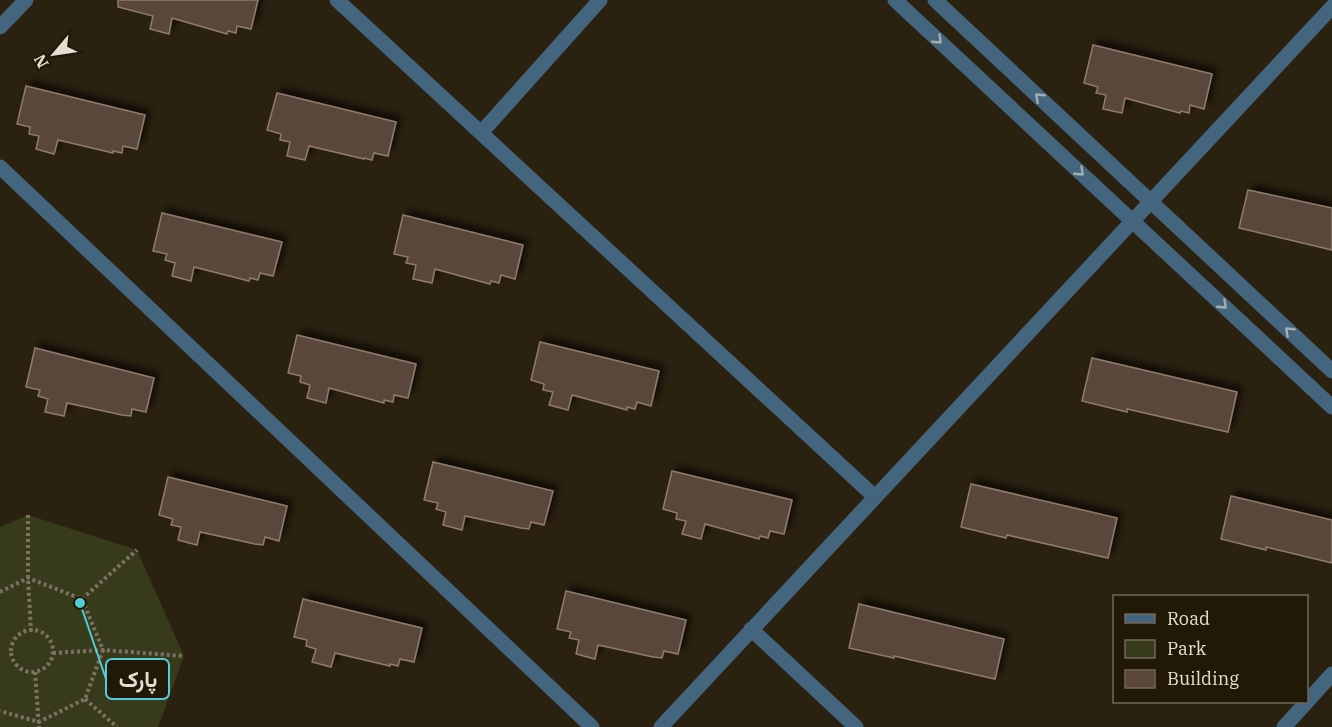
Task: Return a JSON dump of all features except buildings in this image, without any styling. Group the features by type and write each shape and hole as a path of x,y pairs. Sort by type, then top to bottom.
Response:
{"street":[{"path":"0,27 26,0"},
{"path":"337,0 875,497"},
{"path":"481,133 600,0"},
{"path":"895,0 1332,406"},
{"path":"935,0 1332,370"},
{"path":"661,727 1332,7"},
{"path":"0,167 592,727"},
{"path":"751,630 856,727"},
{"path":"1308,700 1332,674"},
{"path":"1284,727 1306,703"}],"path":[{"path":"28,515 28,578 32,630"},
{"path":"82,599 137,550"},
{"path":"0,592 28,578 82,599 103,650 85,699 39,724 0,711"},
{"path":"32,630 49,640 53,653 47,666 35,672 21,669 16,665 11,652 19,635 32,630"},
{"path":"53,653 103,650 184,656"},
{"path":"35,672 39,724"},
{"path":"85,699 117,727"}],"green space":[{"path":"28,515 137,550 184,656 158,727 0,727 0,527"}],"place":[{"name":"پارک","path":"80,603"}]}
